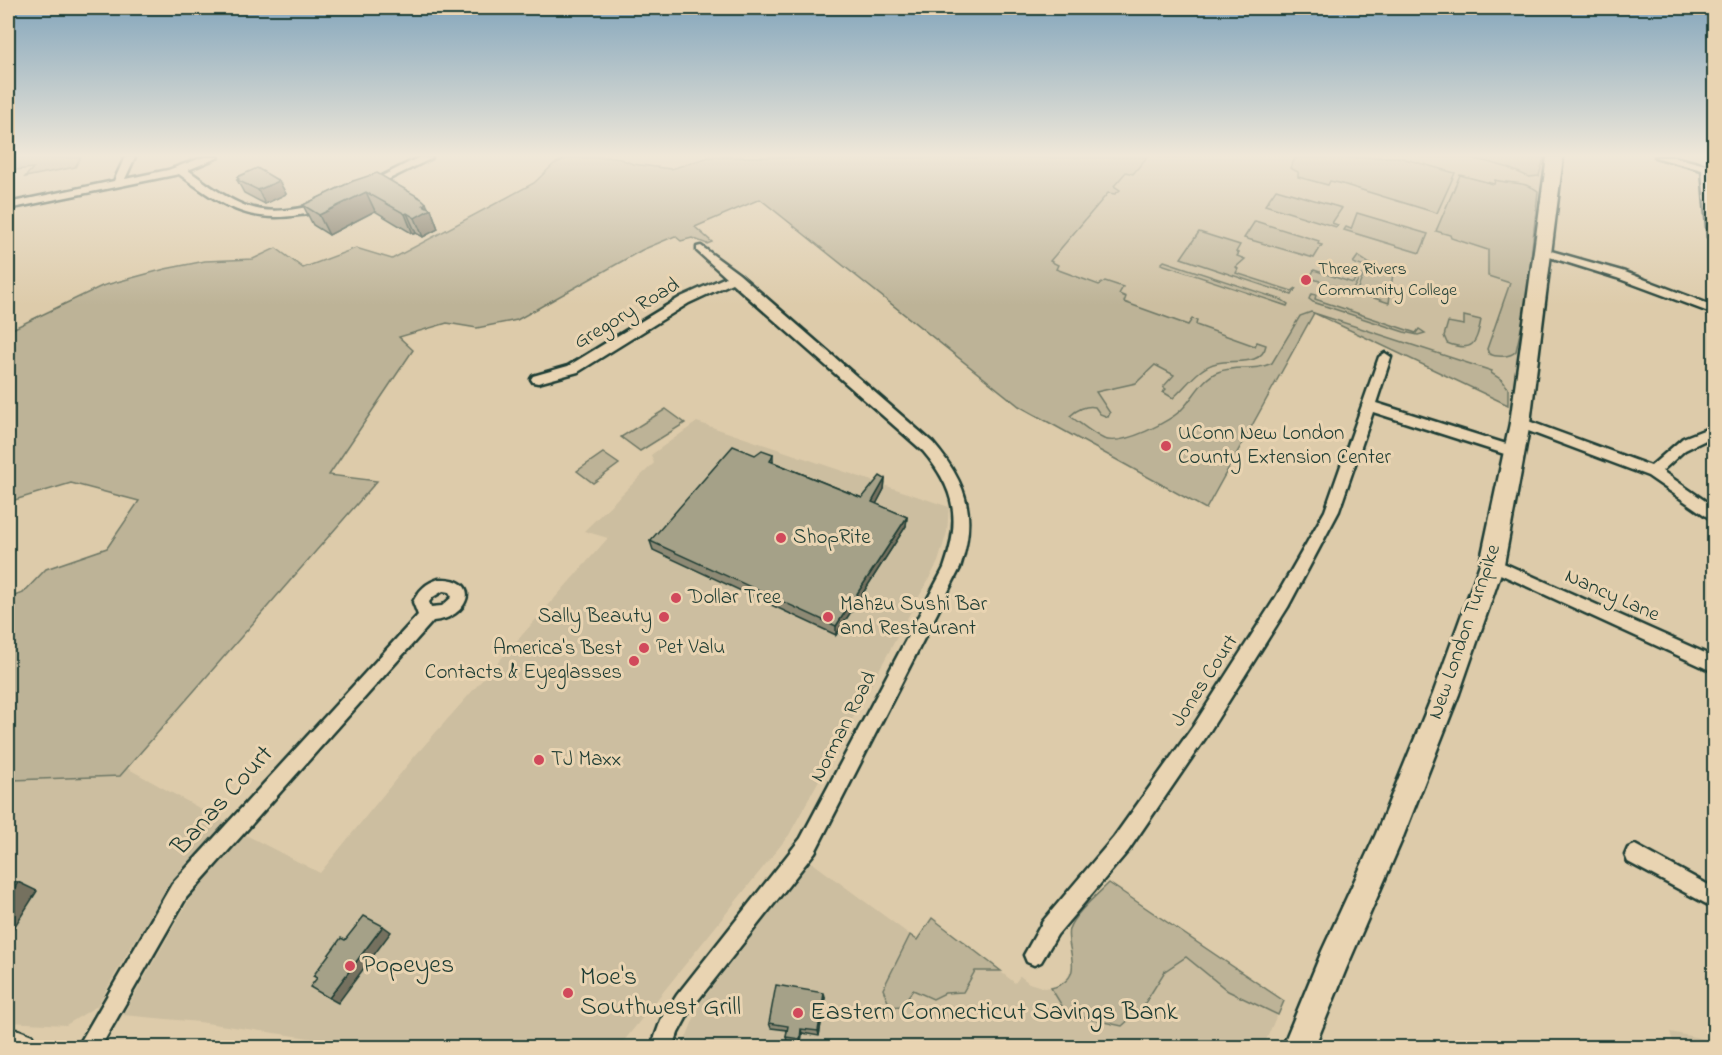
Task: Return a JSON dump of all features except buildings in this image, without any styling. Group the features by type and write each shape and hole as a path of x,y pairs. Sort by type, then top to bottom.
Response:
{"main road":[{"name":"New London Turnpike","path":"1298,1047 1387,842 1446,694 1492,564 1520,423 1544,252 1548,206"},
{"path":"8,1047 19,1047"}],"street":[{"path":"236,206 248,211 269,214 293,212 317,206"},
{"path":"1713,206 1714,237"},
{"name":"Norman Road","path":"662,1047 669,1028 684,1002 786,875 817,828 952,568 962,525 959,495 951,476 935,454 911,430 701,249"},
{"path":"1544,252 1621,275 1714,310"},
{"name":"Gregory Road","path":"538,379 573,369 688,298 735,277"},
{"name":"Jones Court","path":"1034,955 1050,928 1121,844 1200,732 1282,602 1332,511 1385,357"},
{"path":"1369,406 1514,452"},
{"path":"1520,423 1653,472 1714,513"},
{"path":"1653,472 1671,452 1695,436 1714,430"},
{"name":"Nancy Lane","path":"1492,564 1714,665"},
{"name":"Banas Court","path":"88,1047 157,926 187,881 429,614"},
{"path":"1635,855 1714,898"}],"shaded area":[{"path":"491,206 743,206 695,227 712,242 707,244 692,238 681,241 675,236 642,250 517,320 477,328 447,323 399,337 413,350 329,475 377,481 120,776 13,780 8,762 8,598 23,593 46,569 107,548 139,501 71,483 8,502 8,331 102,286 205,261 253,259 276,248 303,268 356,248 392,259"},
{"path":"769,206 1097,206 1050,261 1058,265 1056,269 1099,285 1105,281 1123,287 1119,294 1126,297 1124,302 1188,325 1192,319 1197,320 1196,325 1255,346 1257,342 1266,345 1259,357 1246,361 1217,363 1204,368 1173,398 1163,392 1166,389 1163,387 1174,375 1155,365 1136,383 1096,392 1110,413 1108,417 1100,414 1095,407 1081,408 1070,416 1104,439 1134,436 1168,420 1183,408 1212,375 1231,368 1258,367 1272,363 1300,316 1311,312 1492,371 1491,373 1502,380 1508,388 1508,405 1314,313 1206,509 1019,406"},
{"name":"Three Rivers Community College","path":"1091,206 1540,206 1526,322 1518,356 1512,407 1314,313 1206,509 1044,420 1053,271 1048,262"},
{"path":"1269,206 1342,208 1332,223 1338,225 1336,227"},
{"path":"1415,206 1440,206 1437,213"},
{"path":"1447,206 1536,206 1526,307 1516,351 1513,353 1507,356 1492,355 1487,349 1510,283 1488,276 1488,250 1436,231"},
{"path":"1357,213 1428,234 1420,253 1344,230 1346,227 1351,229"},
{"path":"1255,221 1319,241 1318,244 1322,245 1314,258 1244,238"},
{"path":"1199,232 1240,245 1236,252 1239,253 1237,256 1245,259 1236,267 1238,269 1236,273 1292,291 1296,288 1292,295 1181,258"},
{"path":"1358,256 1373,266 1393,273 1389,303 1356,292 1367,268 1353,263"},
{"path":"1164,261 1282,300 1288,304 1287,306 1161,264"},
{"path":"1314,270 1353,283 1357,274 1361,275 1352,291 1310,278"},
{"path":"1311,294 1316,295 1315,299 1416,333 1419,329 1425,333 1418,335 1404,332 1313,302 1309,299"},
{"path":"1464,316 1481,320 1475,340 1472,344 1463,347 1447,343 1444,336 1448,322 1464,325"},
{"path":"666,409 685,423 640,451 621,437"},
{"path":"697,422 949,507 947,532 938,562 789,835 619,1047 378,1048 199,1022 123,1015 196,888 244,834 320,873 414,757 608,538 584,531 654,463 651,455"},
{"path":"603,453 619,464 593,483 577,471"},
{"path":"127,768 228,824 175,882 132,945 97,1006 66,1025 8,1022 8,787 13,780 120,776"},
{"path":"810,861 917,940 932,918 1015,983 1020,976 1029,983 1045,988 1056,986 1068,977 1073,962 1068,938 1071,924 1109,883 1283,1001 1263,1047 682,1048 700,1003"},
{"path":"1109,883 1284,1001 1278,1015 1228,991 1186,957 1165,971 1142,1008 1122,1026 1067,1014 1051,988 1069,977 1072,970 1069,929 1081,911"},
{"path":"932,918 1001,971 975,971 963,992 945,993 933,999 913,990 901,1006 890,1007 883,989 910,935 917,940"},
{"path":"1670,1032 1714,1041 1714,1047 1675,1047"}],"place":[{"name":"Three Rivers Community College","path":"1306,280"},
{"name":"UConn New London County Extension Center","path":"1166,446"},
{"name":"ShopRite","path":"781,538"},
{"name":"Dollar Tree","path":"676,598"},
{"name":"Sally Beauty","path":"664,617"},
{"name":"Mahzu Sushi Bar and Restaurant","path":"828,617"},
{"name":"Pet Valu","path":"644,648"},
{"name":"America's Best Contacts & Eyeglasses","path":"634,661"},
{"name":"TJ Maxx","path":"539,760"},
{"name":"Popeyes","path":"350,966"},
{"name":"Moe's Southwest Grill","path":"568,993"},
{"name":"Eastern Connecticut Savings Bank","path":"798,1013"}]}
